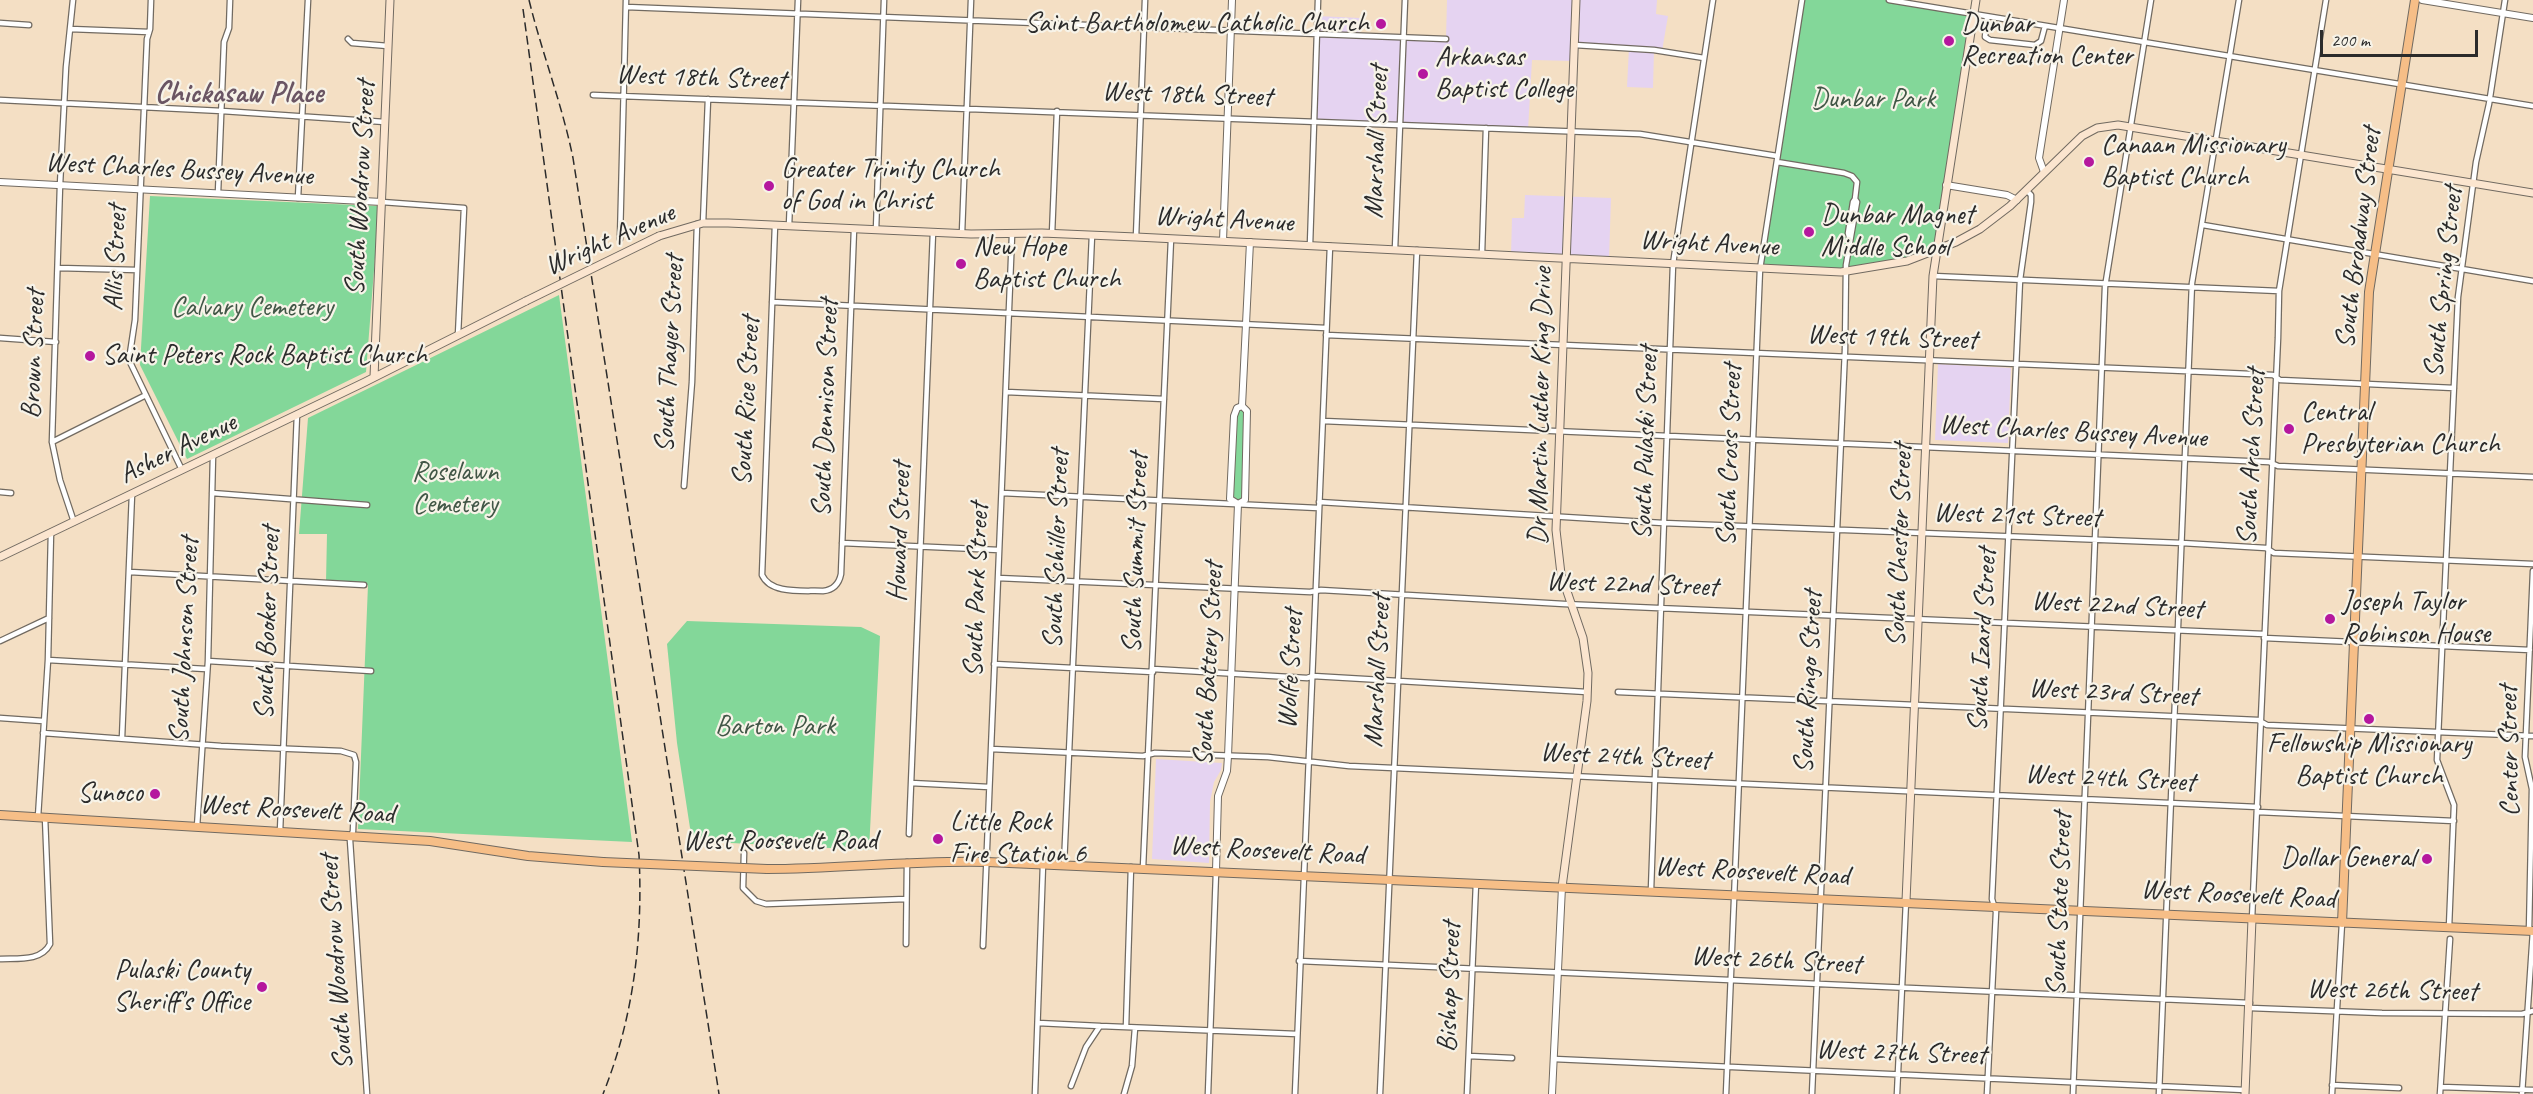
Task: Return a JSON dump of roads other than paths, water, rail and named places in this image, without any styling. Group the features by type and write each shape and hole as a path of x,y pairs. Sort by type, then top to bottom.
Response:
{"main road":[{"name":"South Woodrow Street","path":"374,377 390,0"},
{"name":"Dr Martin Luther King Drive","path":"1562,887 1587,692 1585,648 1564,584 1557,554 1556,517 1576,0"},
{"name":"South Chester Street","path":"1906,902 1933,276 1976,0"},
{"name":"South Broadway Street","path":"2342,923 2369,292 2415,0"},
{"name":"Wright Avenue","path":"374,377 659,236 700,224 1012,235 1092,235 1845,272 1889,265 1935,252 1980,229 2017,200 2076,141 2090,131 2108,126 2130,126 2533,193"},
{"name":"Asher Avenue","path":"0,557 374,377"},
{"name":"West Roosevelt Road","path":"0,815 430,841 528,856 603,862 767,869 834,868 907,862 1131,867 2532,931"},
{"path":"2245,1092 2252,919"}],"street":[{"name":"Brown Street","path":"74,0 64,105 60,185 52,442 60,480 74,522"},
{"name":"Allis Street","path":"151,0 139,190 134,332 129,360 182,470"},
{"path":"218,193 224,42 229,28 230,0"},
{"path":"298,198 308,0"},
{"path":"620,239 626,0"},
{"path":"789,226 798,0"},
{"path":"876,230 884,0"},
{"path":"962,233 971,0"},
{"path":"1136,237 1145,0"},
{"path":"1223,241 1232,0"},
{"path":"1310,245 1318,0"},
{"name":"Marshall Street","path":"1395,249 1405,0"},
{"name":"South Pulaski Street","path":"1651,890 1673,264 1713,0"},
{"name":"South Cross Street","path":"1725,1094 1760,269 1803,0"},
{"path":"1890,0 2533,106"},
{"path":"2044,172 2039,158 2064,0"},
{"name":"South State Street","path":"2073,1094 2105,284 2151,0"},
{"path":"2159,1094 2193,287 2239,0"},
{"name":"South Arch Street","path":"2252,919 2279,291 2326,0"},
{"path":"2422,0 2533,18"},
{"name":"South Spring Street","path":"2449,927 2453,799 2437,760 2448,560 2458,297 2478,154 2490,98 2505,0"},
{"path":"626,7 1446,39"},
{"path":"1987,16 1985,37 1990,40 2036,45 2041,41 2044,26"},
{"path":"0,24 29,25"},
{"path":"70,28 149,32"},
{"path":"348,39 352,43 388,46"},
{"path":"1575,45 1654,50 1704,58"},
{"name":"West 18th Street","path":"593,95 1313,120 1640,134 1777,159 1852,176 1857,182 1855,199"},
{"name":"South Thayer Street","path":"684,486 708,99"},
{"path":"0,100 385,122"},
{"path":"1052,234 1057,111"},
{"path":"1482,253 1486,128"},
{"name":"West Charles Bussey Avenue","path":"0,182 464,208 458,335"},
{"path":"1946,185 2007,195 2017,200"},
{"name":"South Izard Street","path":"1987,1094 1996,795 2015,363 2020,280 2031,202 2031,195 2026,190"},
{"name":"South Ringo Street","path":"1812,1094 1844,357 1845,272 1848,233 1855,199"},
{"name":"South Rice Street","path":"775,225 761,570 764,579 776,588 823,591 834,586"},
{"path":"2204,225 2533,281"},
{"name":"South Dennison Street","path":"834,586 841,574 854,229"},
{"name":"Howard Street","path":"909,834 933,232"},
{"name":"South Park Street","path":"983,946 1012,235"},
{"name":"South Schiller Street","path":"1064,865 1092,235"},
{"name":"South Summit Street","path":"1143,868 1171,239"},
{"name":"South Battery Street","path":"1208,1094 1218,796 1227,771 1232,673 1238,504 1230,499 1234,416 1237,408 1242,406 1250,242"},
{"name":"Wolfe Street","path":"1295,1094 1302,875 1313,676 1318,502 1330,246"},
{"name":"Marshall Street","path":"1380,1094 1417,250"},
{"path":"58,268 137,270"},
{"path":"1933,276 2279,291"},
{"path":"772,302 1326,328"},
{"name":"West 19th Street","path":"1326,335 2189,371 2273,375 2280,380 2454,388"},
{"path":"0,339 56,342"},
{"path":"1006,392 1164,399"},
{"path":"52,442 146,394"},
{"path":"1238,504 1245,500 1247,411 1242,406"},
{"name":"South Booker Street","path":"280,832 292,582 297,414"},
{"name":"West Charles Bussey Avenue","path":"1323,421 2185,457 2272,463 2278,466 2533,477"},
{"name":"South Johnson Street","path":"196,827 207,661 213,455"},
{"path":"0,492 11,493"},
{"path":"1002,493 1318,508"},
{"path":"122,738 132,494"},
{"path":"212,494 367,505"},
{"name":"West 21st Street","path":"1318,502 1663,524 2182,543 2268,550 2274,553 2533,564"},
{"path":"0,959 36,956 50,945 41,817 51,532"},
{"path":"842,543 999,550"},
{"name":"Center Street","path":"2522,1092 2531,1011 2532,789 2526,765 2526,736 2533,571"},
{"path":"130,572 364,585"},
{"name":"West 22nd Street","path":"998,578 1310,592 1316,590 1402,593 1571,604 2178,629 2354,642 2530,650"},
{"path":"0,641 49,618"},
{"path":"48,660 206,669"},
{"path":"207,661 370,672"},
{"path":"994,664 1399,680 1587,692"},
{"name":"West 23rd Street","path":"1618,692 2175,716 2292,726 2533,736"},
{"path":"0,718 43,721"},
{"path":"43,733 284,749"},
{"name":"South Woodrow Street","path":"284,749 341,752 354,755 356,773 351,837 352,883 367,1094"},
{"name":"West 24th Street","path":"991,749 1228,756 1395,768 2170,803 2454,820"},
{"path":"911,783 989,787"},
{"path":"744,853 743,888 756,901 766,904 906,899"},
{"path":"906,944 907,862"},
{"path":"1035,1094 1043,864"},
{"path":"1126,1027 1131,867"},
{"name":"Bishop Street","path":"1467,1094 1476,883"},
{"name":"Dr Martin Luther King Drive","path":"1552,1094 1562,887"},
{"name":"South Chester Street","path":"1897,1094 1906,902"},
{"name":"South Broadway Street","path":"2332,1094 2342,923"},
{"path":"2440,1094 2450,939"},
{"name":"West 26th Street","path":"1299,961 2164,999 2336,1011 2444,1014 2522,1014 2531,1011"},
{"path":"1038,1023 1297,1034"},
{"path":"1071,1086 1086,1047 1100,1026"},
{"path":"1124,1094 1132,1066 1135,1028"},
{"path":"1468,1056 1512,1058"},
{"name":"West 27th Street","path":"1554,1059 2160,1086 2245,1092"},
{"path":"2332,1085 2399,1089"},
{"path":"2441,1087 2522,1092 2533,1090"}],"railway":[{"path":"529,0 573,158 719,1094"},
{"path":"523,9 639,855 638,946 634,976 622,1036 603,1094"}],"place":[{"name":"Saint Bartholomew Catholic Church","path":"1381,24"},
{"name":"Dunbar Recreation Center","path":"1949,41"},
{"name":"Arkansas Baptist College","path":"1423,74"},
{"name":"Canaan Missionary Baptist Church","path":"2089,162"},
{"name":"Greater Trinity Church of God in Christ","path":"769,186"},
{"name":"Dunbar Magnet Middle School","path":"1809,232"},
{"name":"New Hope Baptist Church","path":"961,264"},
{"name":"Saint Peters Rock Baptist Church","path":"90,356"},
{"name":"Central Presbyterian Church","path":"2289,429"},
{"name":"Joseph Taylor Robinson House","path":"2330,619"},
{"name":"Fellowship Missionary Baptist Church","path":"2369,719"},
{"name":"Sunoco","path":"155,794"},
{"name":"Little Rock Fire Station 6","path":"938,839"},
{"name":"Dollar General","path":"2427,859"},
{"name":"Pulaski County Sheriff's Office","path":"262,987"}],"district":[{"name":"Chickasaw Place","path":"239,94"}],"park label":[{"name":"Dunbar Park","path":"1873,100"},
{"name":"Calvary Cemetery","path":"252,308"},
{"name":"Roselawn Cemetery","path":"455,489"},
{"name":"Barton Park","path":"775,727"}]}
